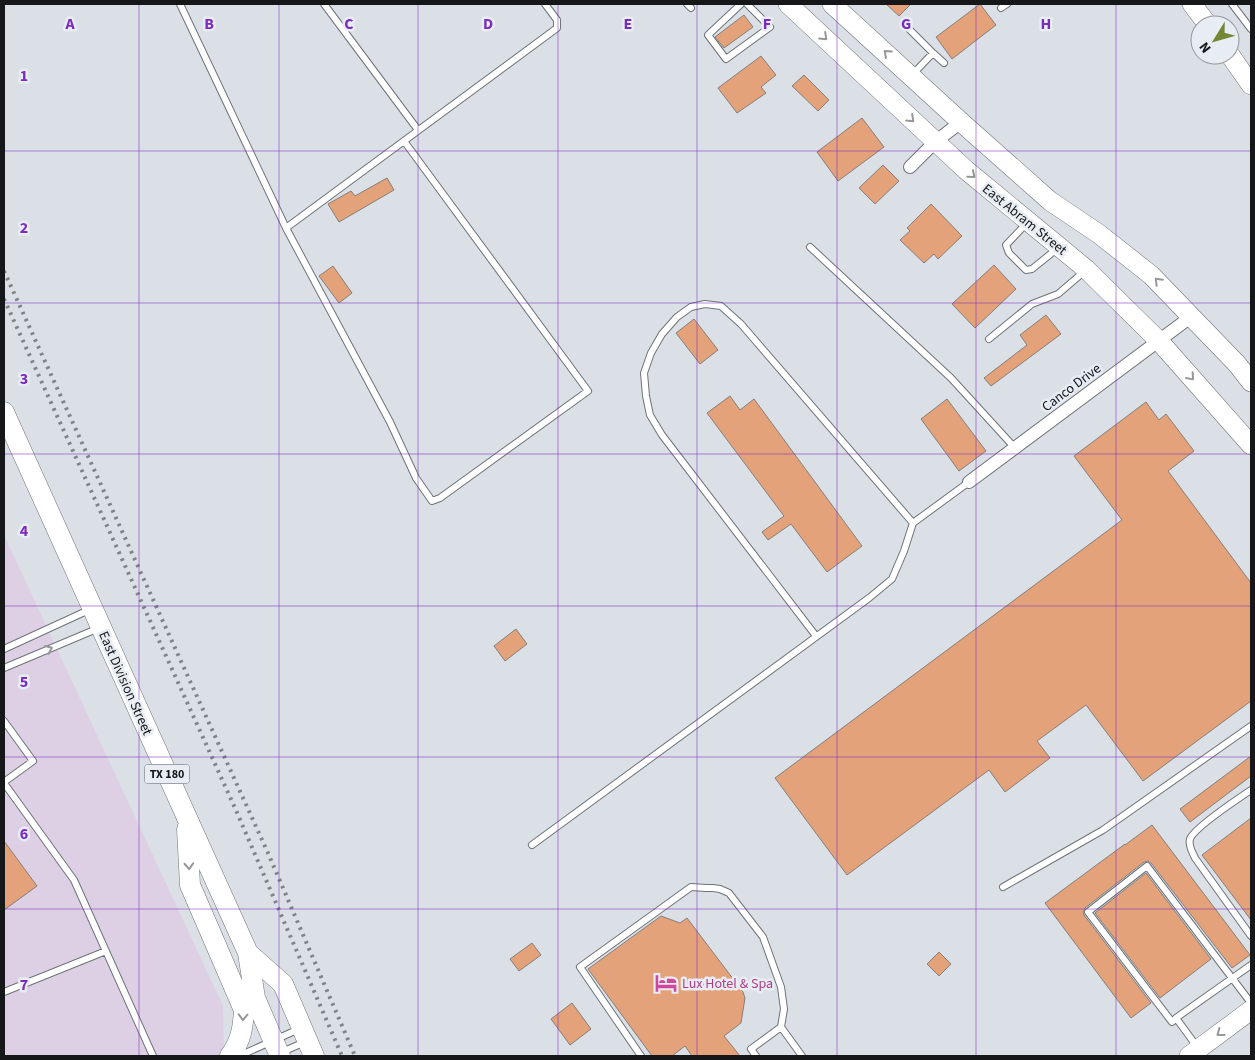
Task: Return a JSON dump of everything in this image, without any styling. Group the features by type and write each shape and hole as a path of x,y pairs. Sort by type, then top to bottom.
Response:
{"main road":[{"name":"East Abram Street","path":"788,4 972,175 1086,269 1159,341 1245,432 1251,445"},
{"path":"833,4 1050,201 1099,234 1151,275 1237,364 1251,382"},
{"path":"1192,4 1200,15"},
{"path":"1237,65 1251,85"},
{"name":"East Division Street","path":"4,412 248,953 255,998 276,1052"},
{"path":"186,817 190,885 244,1010 243,1029 237,1046 230,1056"},
{"name":"East Division Street","path":"248,953 283,984 308,1042"},
{"path":"1194,1053 1251,1010"}],"street":[{"path":"910,166 935,142 961,122"},
{"name":"Canco Drive","path":"969,482 1192,316"}],"lane":[{"path":"180,4 286,228 390,422 416,478 432,501 440,498 588,391 404,141"},
{"path":"324,4 418,130"},
{"path":"286,228 557,28 557,20 545,4"},
{"path":"741,4 708,35 726,59 770,27 748,4"},
{"path":"1232,4 1251,29"},
{"path":"909,29 944,63"},
{"path":"912,76 933,53"},
{"path":"1028,222 1006,245 1009,253 1026,270 1032,269 1059,247"},
{"path":"810,247 951,378 1015,448"},
{"path":"989,339 1032,304 1058,294 1086,269"},
{"path":"816,636 662,436 650,415 644,373 651,353 662,334 676,317 691,307 705,304 722,306 740,324 913,522"},
{"path":"532,845 892,579 904,551 913,522 969,482"},
{"path":"4,649 92,608"},
{"path":"4,668 101,627"},
{"path":"4,721 33,761 4,782 74,880 153,1056"},
{"path":"1003,887 1102,830 1251,726"},
{"path":"1251,790 1197,830 1190,840 1190,847 1195,858 1251,936"},
{"path":"1251,965 1232,979 1176,1018 1172,1022 1088,912 1147,866 1232,979 1251,1003"},
{"path":"642,1056 580,967 691,887 720,889 729,893 763,937 781,987 784,1008 780,1027 751,1049 756,1056"},
{"path":"4,992 106,952"},
{"path":"1176,1018 1194,1053"},
{"path":"780,1027 802,1056"},
{"path":"276,1052 308,1042"},
{"path":"239,1056 276,1052 308,1042"}],"shaded area":[{"path":"4,535 223,1006 224,1056 4,1056"}],"building":[{"path":"886,4 911,4 899,16"},
{"path":"980,4 996,25 952,59 936,37"},
{"path":"744,15 753,27 724,48 715,37"},
{"path":"761,56 776,75 761,87 766,93 737,113 718,88"},
{"path":"804,75 829,100 818,111 792,86"},
{"path":"862,118 884,147 838,181 817,152"},
{"path":"883,165 899,181 875,204 859,188"},
{"path":"387,178 394,190 339,222 328,204 351,191 355,196"},
{"path":"931,204 962,236 938,259 934,254 924,263 900,240 910,231 907,228"},
{"path":"994,265 1016,289 975,328 952,304"},
{"path":"333,266 352,293 339,303 319,276"},
{"path":"1046,315 1061,334 991,386 984,378 1027,345 1020,335"},
{"path":"694,319 718,350 700,364 676,333"},
{"path":"730,396 740,410 754,399 862,546 827,572 791,524 768,540 762,532 784,516 707,413"},
{"path":"947,399 986,451 959,471 921,419"},
{"path":"1146,402 1159,420 1166,414 1194,451 1168,471 1251,583 1251,701 1143,781 1086,705 1037,741 1050,758 1005,792 989,770 847,875 775,778 1122,520 1074,456"},
{"path":"516,629 527,644 505,661 494,646"},
{"path":"1251,756 1251,776 1190,822 1180,809"},
{"path":"1251,818 1251,920 1202,855"},
{"path":"1152,825 1250,955 1232,968 1151,863 1148,861 1144,862 1085,908 1083,912 1151,1003 1131,1018 1045,903"},
{"path":"4,841 37,886 4,910"},
{"path":"1146,873 1211,959 1160,998 1095,913"},
{"name":"Lux Hotel & Spa","path":"661,916 680,923 687,918 743,992 745,998 741,1023 724,1036 740,1056 692,1056 685,1046 672,1056 652,1056 588,969"},
{"path":"532,943 541,955 519,971 510,959"},
{"path":"939,952 951,964 939,976 927,964"},
{"path":"572,1003 591,1029 570,1045 551,1019"}],"railway":[{"path":"4,271 268,853 355,1056"},
{"path":"4,299 235,808 342,1056"}],"place":[{"name":"Lux Hotel & Spa","path":"666,983"}]}
